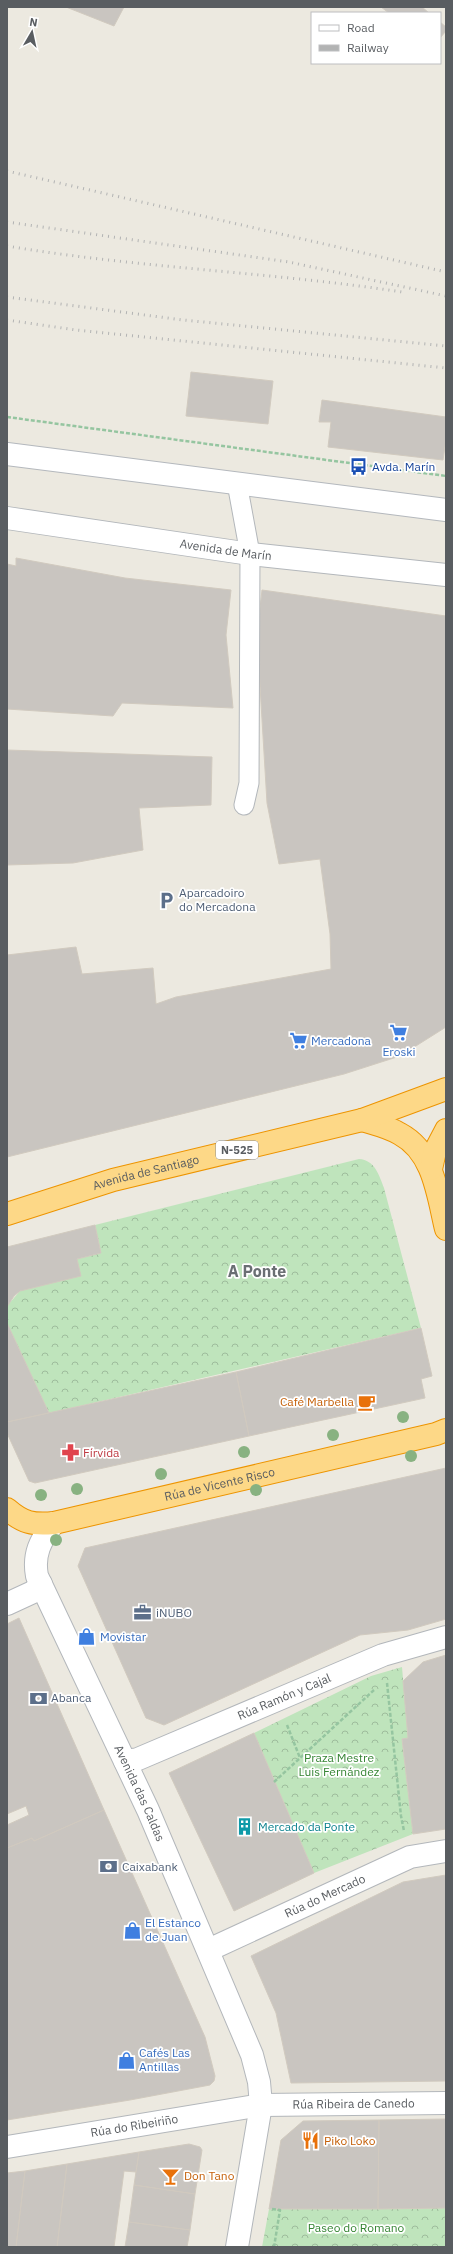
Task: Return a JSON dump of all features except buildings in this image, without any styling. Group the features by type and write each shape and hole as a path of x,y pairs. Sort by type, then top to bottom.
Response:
{"highway":[{"name":"Avenida de Santiago","path":"7,1214 112,1180 362,1120 446,1088"},
{"path":"362,1120 402,1134 419,1150 431,1169 446,1230"},
{"path":"431,1169 435,1151 446,1130"},
{"name":"Rúa de Vicente Risco","path":"7,1509 22,1521 40,1524 54,1523 443,1433"}],"street":[{"path":"7,454 446,510"},
{"name":"Avenida de Marín","path":"7,518 250,554 446,575"},
{"path":"7,1604 32,1592 39,1580 34,1562 43,1538 54,1523"},
{"name":"Avenida das Caldas","path":"39,1580 125,1761 209,1952 252,2055 259,2082 261,2105 237,2247"},
{"name":"Rúa Ramón y Cajal","path":"125,1761 138,1759 383,1654 446,1637"},
{"name":"Rúa do Mercado","path":"209,1952 215,1947 410,1857 446,1851"},
{"name":"Rúa Ribeira de Canedo","path":"261,2105 446,2103"},
{"name":"Rúa do Ribeiriño","path":"7,2147 261,2105"}],"lane":[{"path":"237,483 250,554 249,783 244,805"}],"path":[{"path":"7,417 446,476"},
{"path":"380,1684 386,1679 400,1816"},
{"path":"274,1782 375,1689"},
{"path":"277,1699 300,1758"},
{"path":"274,2247 280,2210"}],"green space":[{"path":"359,1159 373,1165 384,1188 421,1328 49,1413 7,1323 7,1306 20,1291 77,1259 101,1253 95,1225"},
{"name":"Praza Mestre Luis Fernández","path":"402,1667 408,1738 402,1739 413,1834 314,1873 254,1733 371,1676"},
{"name":"Paseo do Romano","path":"446,2208 446,2247 262,2247 269,2209"}],"railway":[{"path":"7,171 446,272"},
{"path":"7,222 289,262 446,296"},
{"path":"7,246 106,260 303,279 402,292"},
{"path":"7,297 183,320 446,346"},
{"path":"7,320 76,330 446,368"}],"place":[{"name":"Avda. Marín","path":"359,467"},
{"name":"Aparcadoiro do Mercadona","path":"166,900"},
{"name":"Eroski","path":"399,1033"},
{"name":"Mercadona","path":"298,1041"},
{"name":"Café Marbella","path":"367,1402"},
{"name":"Fírvida","path":"70,1453"},
{"name":"iNUBO","path":"143,1613"},
{"name":"Movistar","path":"87,1637"},
{"name":"Abanca","path":"38,1698"},
{"name":"Mercado da Ponte","path":"245,1827"},
{"name":"Caixabank","path":"109,1867"},
{"name":"El Estanco de Juan","path":"132,1930"},
{"name":"Cafés Las Antillas","path":"126,2060"},
{"name":"Piko Loko","path":"311,2141"},
{"name":"Don Tano","path":"171,2176"}],"district":[{"name":"A Ponte","path":"257,1271"}]}
